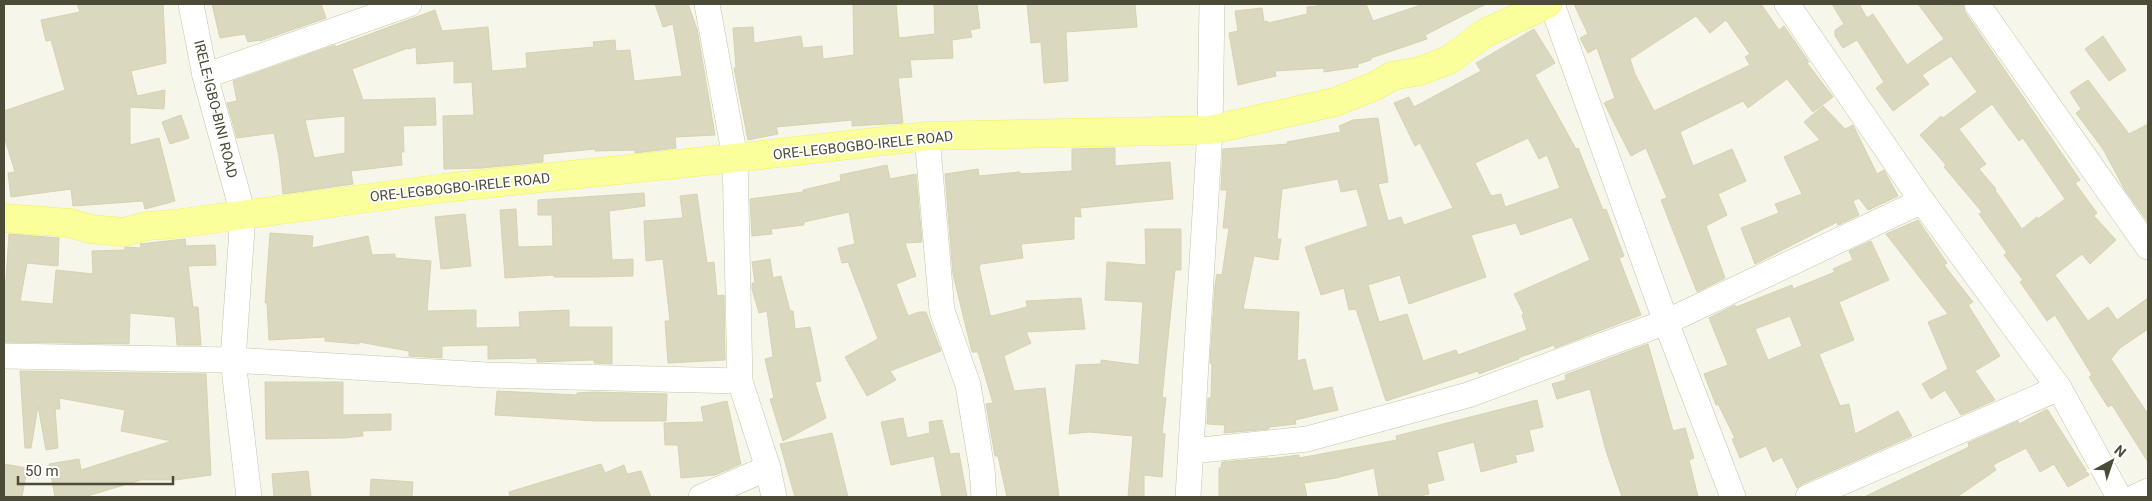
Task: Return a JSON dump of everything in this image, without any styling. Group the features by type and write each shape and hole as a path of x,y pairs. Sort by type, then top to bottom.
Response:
{"main road":[{"name":"ORE-LEGBOGBO-IRELE ROAD","path":"4,218 70,223 90,229 124,232 147,226 444,188 927,136 1210,130 1335,102 1375,86 1392,76 1420,71 1449,60 1485,33 1550,4"}],"street":[{"name":"IRELE-IGBO-BINI ROAD","path":"191,4 205,76 243,214 233,360 250,497"},
{"path":"205,76 409,4"},
{"path":"707,4 735,158 740,382 768,468 774,497"},
{"path":"1188,497 1210,130 1212,4"},
{"path":"1550,4 1666,322 1734,497"},
{"path":"1787,4 1922,201 2058,388 2119,497"},
{"path":"1976,4 2148,247"},
{"path":"927,136 942,311 968,385 982,470 984,497"},
{"path":"1192,451 1307,439 1468,395 1666,322 1922,201"},
{"path":"4,356 233,360 486,375 740,382"},
{"path":"1808,497 2058,388"},
{"path":"701,497 768,468"},
{"path":"2135,497 2148,491"}],"building":[{"path":"77,4 163,4 166,63 131,71 137,96 165,90 164,109 130,107 130,145 159,138 175,201 145,209 143,201 73,206 71,189 11,197 8,173 15,172 4,136 4,111 65,90 51,40 46,41 41,20 80,12"},
{"path":"212,4 321,4 326,18 260,41 248,42 245,34 220,38"},
{"path":"655,4 688,4 697,29 715,135 675,137 676,148 635,153 635,150 595,151 595,149 543,154 543,162 482,168 444,169 443,116 474,115 472,82 454,83 454,61 417,64 416,47 408,48 352,69 363,100 435,98 436,125 403,126 404,152 401,152 402,165 351,171 353,184 283,194 274,133 237,138 227,103 237,101 233,81 335,45 335,47 435,10 442,31 488,27 492,71 527,68 526,53 594,47 593,42 615,40 616,51 630,50 634,81 682,76 673,24 663,27","holes":["345,116 345,153 314,158 305,120"]},
{"path":"853,4 896,4 899,38 935,34 934,4 977,4 980,28 970,30 972,37 952,40 953,58 910,60 912,77 898,78 903,123 852,126 852,120 776,127 778,134 748,140 734,68 736,68 733,28 753,27 754,43 801,36 803,48 822,46 823,59 854,55"},
{"path":"1027,4 1135,4 1137,27 1066,32 1068,81 1044,83 1041,42 1031,43"},
{"path":"1317,4 1366,4 1373,21 1424,4 1486,4 1425,35 1427,39 1371,58 1371,60 1358,64 1358,67 1324,72 1324,68 1275,71 1276,76 1238,85 1229,33 1238,31 1235,11 1262,8 1264,22 1267,21 1268,23 1307,14 1307,7 1318,6"},
{"path":"1574,4 1761,4 1779,30 1784,26 1809,62 1807,63 1833,97 1813,112 1787,79 1748,108 1743,101 1680,132 1693,166 1732,149 1746,181 1718,194 1727,215 1706,226 1725,278 1697,292 1661,200 1667,198 1646,148 1631,156 1604,103 1615,98 1597,48 1588,53 1580,38 1588,34","holes":["1696,16 1710,33 1726,20 1750,54 1745,57 1750,65 1654,111 1635,74 1630,59"]},
{"path":"1832,4 1859,4 1867,18 1873,14 1907,65 1944,39 1918,4 1963,5 1965,12 2080,180 2075,183 2097,213 2094,216 2116,240 2090,264 2082,254 2055,275 2088,321 2108,307 2117,320 2148,298 2148,329 2120,348 2111,359 2148,414 2148,462 2112,405 2108,407 2089,377 2092,375 2055,315 2047,321 2020,282 2023,280 2004,255 2007,253 1979,214 1982,212 1920,135 1941,116 1943,118 1977,92 1951,56 1922,75 1929,84 1893,111 1876,88 1884,82 1857,40 1843,48 1835,36 1835,30 1844,24","holes":["1992,104 2019,141 2023,138 2065,199 2022,229 1996,189 1979,169 1986,164 1959,129"]},
{"path":"1534,29 1555,63 1535,75 1576,149 1578,148 1603,210 1606,209 1624,256 1619,258 1641,315 1555,348 1554,345 1518,358 1479,374 1478,371 1386,401 1356,309 1349,310 1344,288 1321,295 1305,247 1368,226 1357,189 1341,192 1338,179 1282,189 1277,239 1281,239 1278,260 1254,256 1243,309 1299,312 1297,361 1305,359 1313,391 1332,387 1338,410 1295,420 1296,424 1269,427 1269,429 1224,433 1225,425 1207,424 1208,398 1211,398 1212,364 1210,363 1215,285 1217,274 1222,275 1229,228 1223,228 1227,190 1221,190 1223,149 1288,144 1287,142 1341,132 1339,126 1353,120 1378,118 1388,182 1378,184 1388,221 1401,217 1404,225 1453,208 1420,143 1415,146 1394,103 1409,97 1414,107 1481,71 1476,63","holes":["1528,138 1539,159 1547,155 1560,188 1505,207 1501,194 1491,196 1475,163","1572,217 1590,260 1514,294 1524,314 1522,315 1527,330 1458,355 1456,350 1423,361 1407,314 1379,322 1368,285 1400,275 1409,304 1486,277 1471,235 1516,223 1521,235"]},
{"path":"2103,36 2126,70 2109,81 2085,49"},
{"path":"2088,80 2129,134 2148,124 2148,222 2125,190 2103,149 2076,113 2081,109 2070,92"},
{"path":"1823,106 1845,129 1853,125 1877,174 1884,170 1898,196 1868,210 1859,198 1853,201 1859,215 1838,225 1837,222 1755,264 1741,228 1779,213 1775,204 1802,194 1784,157 1820,140 1804,122"},
{"path":"181,115 189,138 170,144 162,122"},
{"path":"1115,148 1115,166 1170,162 1173,199 1080,208 1081,217 1074,216 1074,239 1021,244 1023,258 981,264 979,267 990,315 1027,307 1026,301 1081,298 1085,329 1026,332 1031,343 1004,356 1014,391 1045,388 1059,497 1007,497 998,456 995,456 986,404 993,403 978,352 972,352 953,274 945,174 978,169 979,176 1020,172 1020,174 1072,171 1072,149"},
{"path":"887,165 890,179 916,174 922,242 905,243 916,276 896,284 908,316 919,312 926,312 941,351 890,371 896,380 867,396 845,357 878,339 848,262 842,263 838,248 855,244 849,212 804,222 804,225 771,229 772,234 752,236 750,199 803,192 803,190 841,181 840,175"},
{"path":"644,193 645,206 609,211 612,260 633,259 633,276 554,277 554,275 505,278 500,210 516,209 518,247 553,246 552,215 538,215 538,200"},
{"path":"697,194 707,263 714,262 717,296 724,295 725,360 668,363 665,321 670,321 663,259 646,261 644,221 683,218 680,196"},
{"path":"465,214 471,266 441,269 435,217"},
{"path":"1918,220 1947,263 1944,265 1973,302 1968,305 2000,356 1975,371 1995,400 1961,415 1945,390 1931,399 1922,384 1948,369 1928,322 1948,314 1886,234"},
{"path":"1145,229 1181,229 1181,270 1175,270 1162,397 1166,398 1162,433 1165,434 1162,477 1144,475 1144,497 1128,497 1133,436 1089,432 1069,434 1076,365 1101,364 1101,360 1139,365 1143,302 1105,300 1107,262 1146,265"},
{"path":"270,233 313,236 312,248 368,236 372,255 395,254 395,258 431,261 427,311 476,310 476,328 520,327 519,312 569,310 569,327 612,327 612,364 594,363 594,360 537,362 537,358 488,359 488,345 442,346 442,358 409,356 409,351 359,342 359,344 325,341 325,337 269,340 267,303 265,303"},
{"path":"9,234 59,238 58,266 27,263 20,301 53,304 56,270 93,274 92,251 125,250 125,247 141,248 140,244 185,239 186,246 215,245 216,265 188,266 193,307 198,307 201,345 177,345 175,317 130,313 129,344 4,342 4,280 6,280"},
{"path":"1871,241 1889,280 1839,302 1854,340 1819,354 1840,406 1849,404 1855,434 1898,411 1912,436 1802,484 1797,488 1782,457 1773,462 1766,446 1740,458 1732,439 1735,438 1718,404 1716,405 1704,374 1728,365 1709,318 1735,305 1736,307 1792,285 1793,289 1835,272 1833,269 1853,260 1849,251","holes":["1790,316 1802,346 1768,360 1755,329"]},
{"path":"770,259 773,278 781,276 790,311 793,311 795,329 810,327 821,381 815,382 826,418 783,441 770,399 774,398 765,359 773,357 767,311 759,313 752,289 752,283 755,283 752,262"},
{"path":"1648,344 1673,431 1685,428 1694,458 1689,460 1698,497 1622,497 1606,451 1590,389 1557,399 1552,384 1566,380 1565,375"},
{"path":"20,371 206,374 211,475 175,480 141,480 84,497 55,497 49,464 79,459 81,470 172,441 121,431 125,410 59,398 60,409 55,409 58,448 46,450 38,406 31,448 25,448"},
{"path":"265,382 343,382 343,415 391,414 391,430 362,431 363,436 344,438 266,439"},
{"path":"497,391 577,395 577,393 594,392 667,394 666,421 596,421 495,415"},
{"path":"1537,400 1543,427 1529,430 1534,451 1515,455 1517,462 1481,472 1474,442 1437,452 1444,480 1427,484 1429,494 1413,497 1393,497 1393,495 1379,497 1374,468 1336,478 1304,483 1307,497 1219,497 1219,468 1221,468 1222,462 1299,455 1299,458 1397,440 1396,436"},
{"path":"727,401 741,464 715,475 681,478 678,445 665,445 664,423 704,422 701,407"},
{"path":"2047,409 2089,475 2068,487 2054,464 2040,472 2026,448 1993,465 1996,470 1957,497 1864,497 1969,447 1968,443 2018,421 2019,424"},
{"path":"903,418 907,438 930,433 929,422 942,420 950,454 959,453 967,497 942,497 934,456 891,465 881,422"},
{"path":"832,433 848,497 795,497 780,444"},
{"path":"4,464 27,468 22,497 4,497"},
{"path":"601,464 605,473 624,465 627,474 641,471 651,497 510,497 509,492"},
{"path":"308,471 311,497 274,497 272,474"},
{"path":"371,479 413,482 412,497 370,497"}]}
